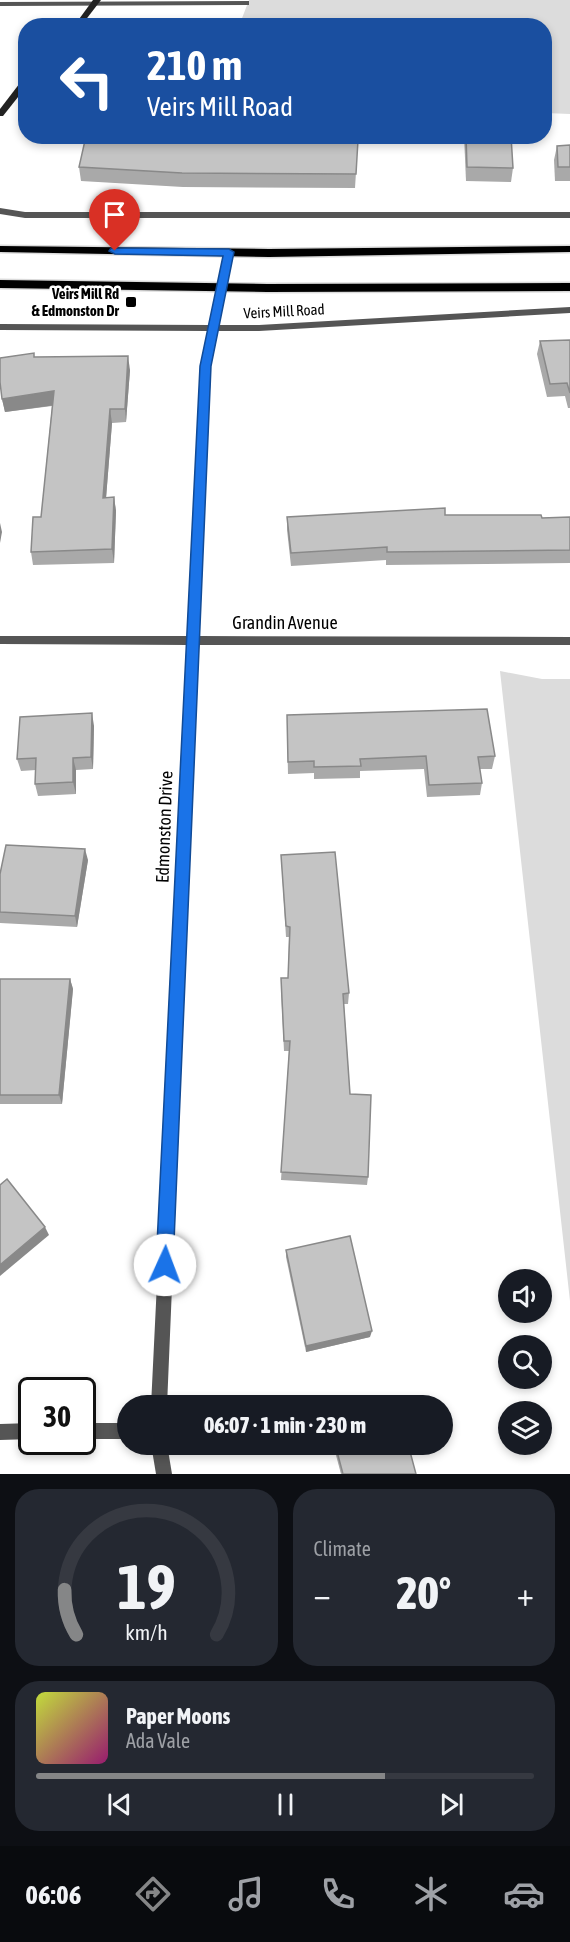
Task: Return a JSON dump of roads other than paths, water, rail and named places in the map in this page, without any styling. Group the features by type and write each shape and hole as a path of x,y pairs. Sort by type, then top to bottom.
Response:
{"main road":[{"path":"0,249 229,252 570,249"},
{"name":"Veirs Mill Road","path":"0,284 224,287 570,287"}],"street":[{"path":"84,18 96,3"},
{"path":"0,4 246,3"},
{"path":"0,114 18,91"},
{"path":"0,211 25,215 570,215"},
{"name":"Edmonston Drive","path":"159,1395 206,366 224,287 229,252"},
{"name":"Veirs Mill Road","path":"0,327 214,329 570,310"},
{"name":"Grandin Avenue","path":"0,640 570,641"},
{"path":"0,1432 18,1431"},
{"path":"96,1431 117,1431"},
{"path":"161,1455 164,1474"}],"place":[{"name":"Veirs Mill Rd & Edmonston Dr","path":"131,302"}]}
